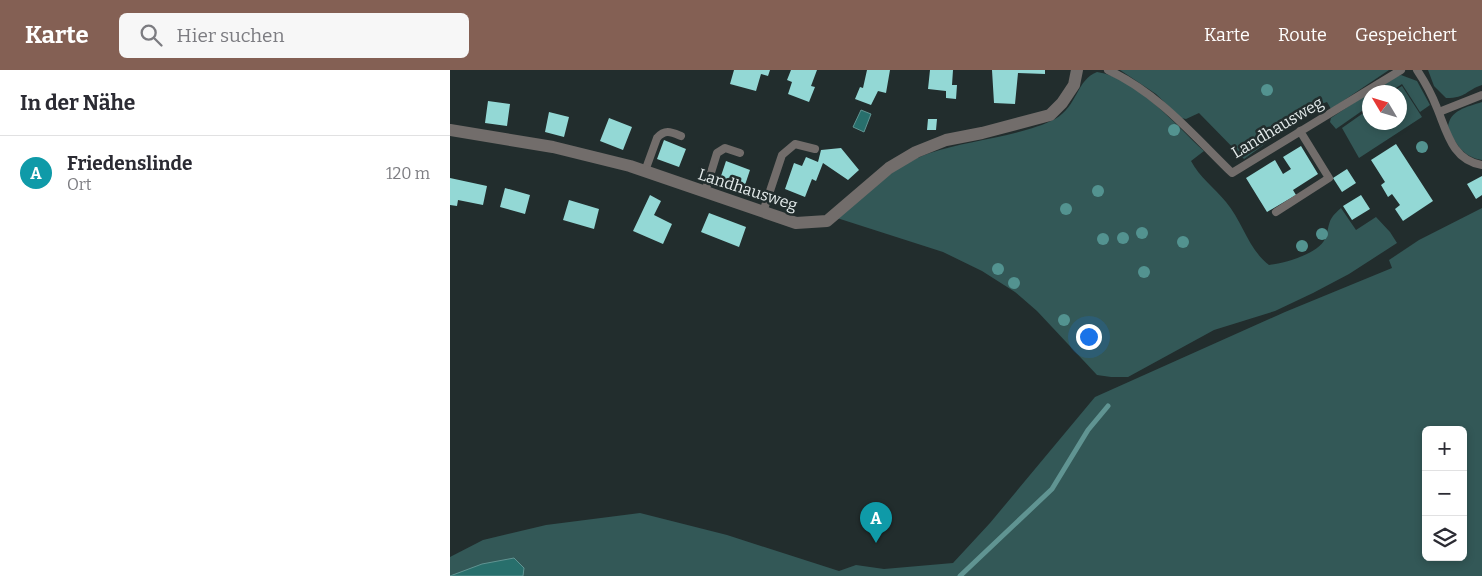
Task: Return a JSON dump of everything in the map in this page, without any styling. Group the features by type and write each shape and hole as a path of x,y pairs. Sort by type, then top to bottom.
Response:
{"street":[{"name":"Landhausweg","path":"450,130 553,147 645,171 796,223 827,221 889,168 916,152 946,140 982,134 1050,115 1062,104 1074,85 1077,70"}],"lane":[{"name":"Landhausweg","path":"1108,70 1136,85 1164,107 1232,173 1401,70"},
{"path":"1417,70 1439,112 1444,130 1456,151 1468,161 1482,164"},
{"path":"1439,112 1482,95"},
{"path":"1276,212 1329,178 1300,131"},
{"path":"645,171 657,138 661,134 669,132 681,136"},
{"path":"763,212 782,155 795,144 814,149"},
{"path":"705,192 717,152 725,148 740,153"}],"shaded area":[{"path":"1120,70 1389,70 1367,85 1362,85 1362,88 1331,109 1327,102 1321,104 1244,159 1199,113 1186,119 1181,118 1156,94"},
{"path":"1428,70 1482,70 1482,85 1458,97 1446,98 1434,86"},
{"path":"1097,72 1127,83 1141,93 1204,151 1191,161 1232,210 1256,251 1269,265 1292,260 1316,249 1325,239 1331,219 1341,208 1356,230 1376,217 1397,243 1349,274 1275,311 1214,330 1128,377 1111,377 1097,375 1037,311 1015,292 982,271 943,252 837,218 881,181 917,158 945,149 1027,130 1055,119 1063,114 1085,81"},
{"path":"1401,75 1417,81 1430,105 1420,112 1407,92 1407,85 1381,85"},
{"path":"1407,94 1422,117 1407,127"},
{"path":"1362,98 1362,111 1336,129 1330,122 1331,118"},
{"path":"1482,102 1482,160 1465,153 1457,144 1448,128 1449,122 1455,113"},
{"path":"861,110 871,114 864,132 853,127"},
{"path":"1362,114 1362,130 1402,130 1359,158 1342,128"},
{"path":"1482,208 1482,576 450,576 450,557 483,540 546,525 640,513 727,535 839,571 856,565 884,569 953,563 990,523 1095,397 1285,312 1392,268 1389,260 1419,240"},
{"path":"514,558 524,568 523,576 450,576 482,564"}],"building":[{"path":"734,70 770,70 768,76 761,74 756,91 730,84"},
{"path":"791,70 817,70 811,86 815,87 809,102 788,94 792,82 787,80"},
{"path":"867,70 890,70 886,93 878,91 871,105 855,99 860,87 863,88"},
{"path":"930,70 953,70 952,85 957,85 956,99 946,98 946,91 928,89"},
{"path":"992,70 1045,70 1045,74 1018,73 1015,104 994,103"},
{"path":"488,101 510,104 507,126 485,123"},
{"path":"549,112 569,117 564,137 545,132"},
{"path":"609,118 632,127 623,150 600,141"},
{"path":"928,119 937,119 936,130 927,130"},
{"path":"664,140 686,149 679,167 657,159"},
{"path":"1396,144 1433,201 1403,221 1395,209 1400,205 1392,194 1388,197 1381,185 1385,182 1371,160"},
{"path":"1301,146 1318,174 1293,190 1296,195 1267,212 1246,178 1275,160 1283,174 1291,169 1283,157"},
{"path":"841,148 859,170 848,180 823,163 816,181 812,179 805,197 785,189 794,163 802,166 806,157 818,162 821,150"},
{"path":"726,161 750,170 743,191 719,182"},
{"path":"1347,169 1356,183 1342,192 1333,178"},
{"path":"1482,176 1482,195 1476,199 1467,184"},
{"path":"450,178 487,186 483,205 458,200 457,206 450,205"},
{"path":"505,188 530,195 525,214 500,207"},
{"path":"650,195 661,201 654,215 672,224 663,244 633,231"},
{"path":"1361,195 1370,209 1352,220 1343,206"},
{"path":"569,200 599,209 594,229 563,220"},
{"path":"709,213 746,227 739,247 701,232"}],"waterway":[{"path":"960,576 1052,489 1088,430 1108,406"}],"place":[{"name":"Friedenslinde","path":"876,543"}]}
